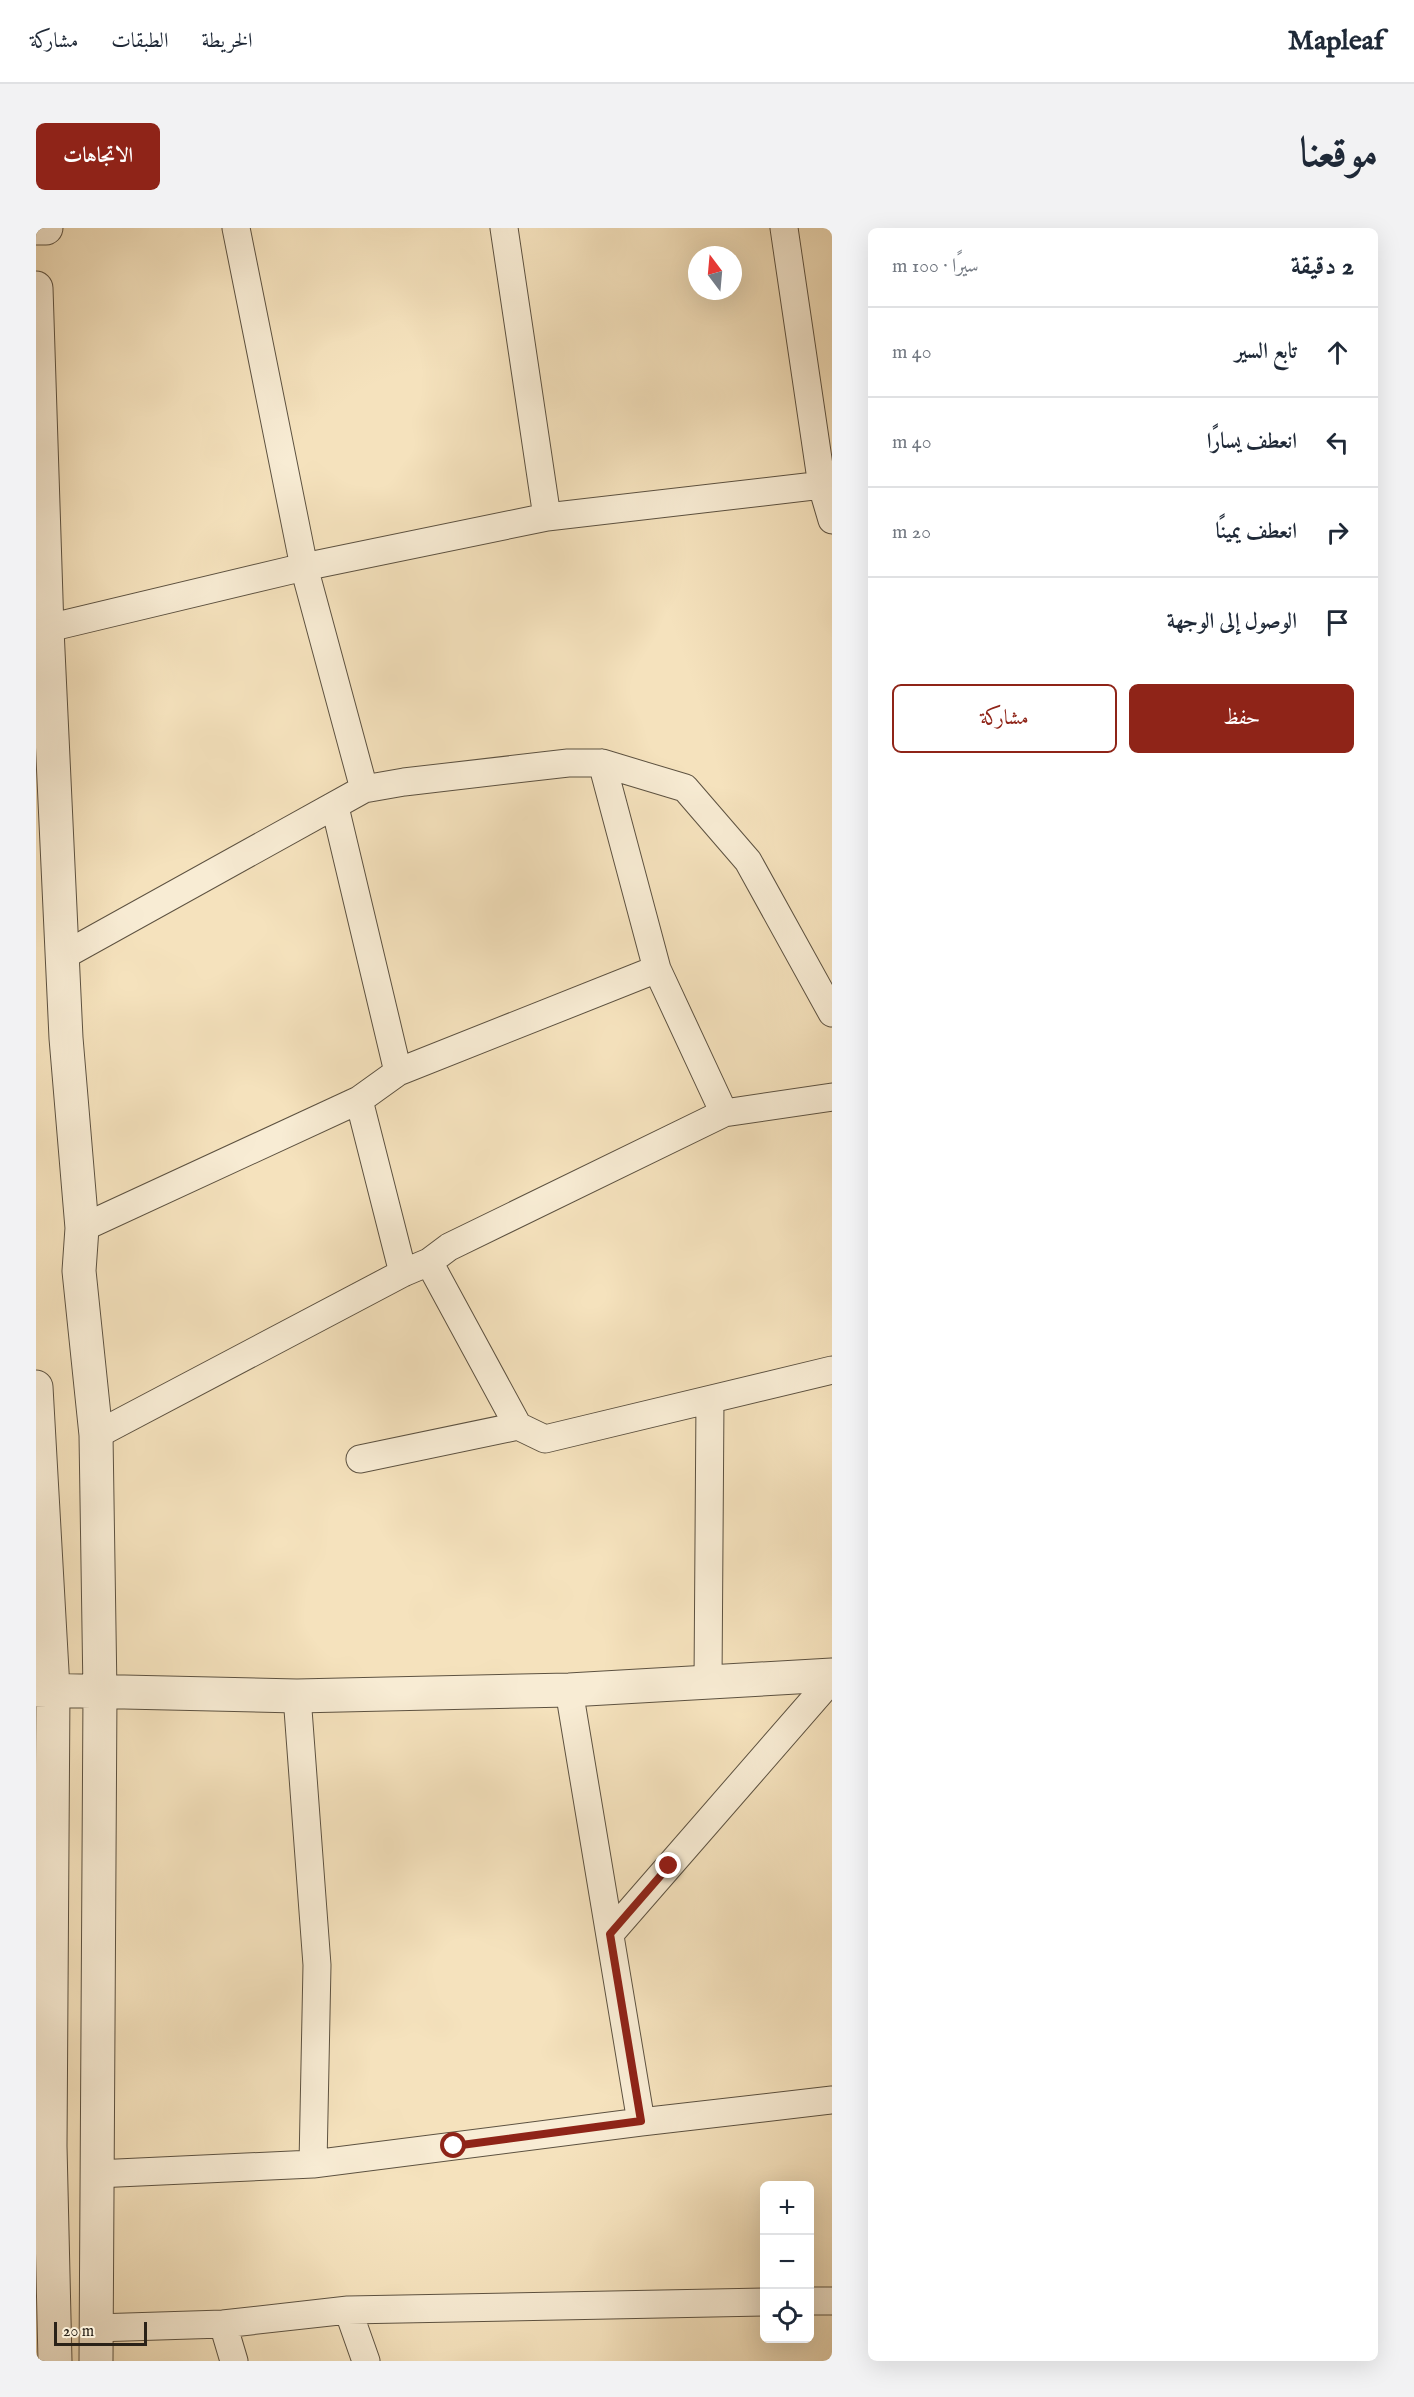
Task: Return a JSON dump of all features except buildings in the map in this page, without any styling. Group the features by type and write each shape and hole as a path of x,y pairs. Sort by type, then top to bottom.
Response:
{"street":[{"path":"36,228 46,228"},
{"path":"236,228 304,567 364,789"},
{"path":"504,228 547,517"},
{"path":"783,228 832,520"},
{"path":"36,288 41,630 63,956 66,1038 82,1228 79,1271 96,1435 100,1693 96,2361"},
{"path":"41,630 304,567 547,517 827,485"},
{"path":"63,956 364,789 404,782 568,763 602,763 685,788 748,861 832,1013"},
{"path":"602,763 657,969 724,1113"},
{"path":"335,807 398,1072"},
{"path":"82,1228 359,1100 398,1072 657,969"},
{"path":"96,1435 403,1273 429,1262 449,1247 724,1113 832,1097"},
{"path":"359,1100 403,1273"},
{"path":"429,1262 518,1426 545,1439 832,1370"},
{"path":"36,1387 45,1689 50,2146 45,2294 55,2361"},
{"path":"708,1682 710,1400"},
{"path":"360,1459 518,1426"},
{"path":"45,1689 100,1693 297,1696 570,1690 832,1677"},
{"path":"610,1934 832,1677"},
{"path":"570,1690 641,2121"},
{"path":"297,1696 317,1965 313,2164"},
{"path":"96,2174 313,2164 641,2121 832,2100"},
{"path":"814,2301 832,2301"},
{"path":"95,2328 223,2324 348,2310 760,2302"},
{"path":"348,2310 366,2361"},
{"path":"223,2324 234,2361"}],"route":[{"path":"454,2146 641,2121 610,1934 669,1866"}]}
